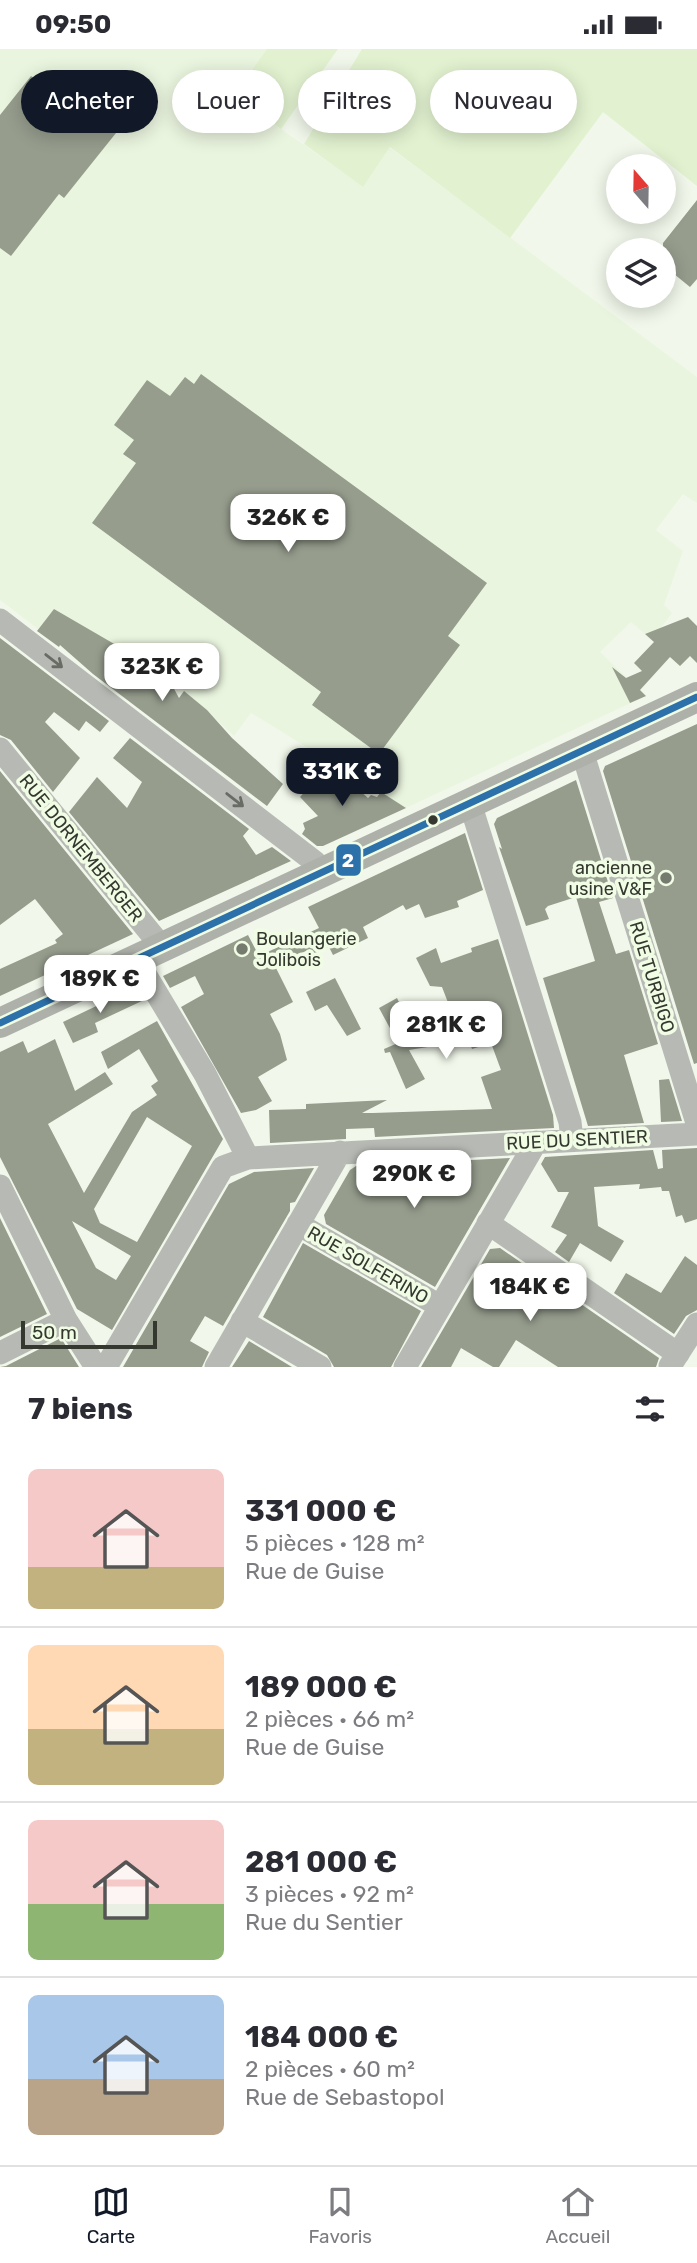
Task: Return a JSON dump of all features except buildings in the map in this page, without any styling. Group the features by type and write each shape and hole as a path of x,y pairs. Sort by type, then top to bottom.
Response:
{"main road":[{"path":"0,1023 697,697"}],"street":[{"path":"0,619 315,862 320,873"},
{"name":"RUE DORNEMBERGER","path":"0,749 149,953 205,1074 248,1158"},
{"name":"RUE TURBIGO","path":"582,751 697,1123"},
{"path":"470,803 570,1122 572,1140"},
{"name":"RUE DU SENTIER","path":"248,1158 697,1134"},
{"path":"405,1367 536,1142"},
{"path":"216,1367 340,1152"},
{"path":"106,1367 223,1167 248,1158"},
{"path":"1,1188 66,1320 96,1367"},
{"path":"488,1223 673,1360 697,1324"},
{"name":"RUE SOLFERINO","path":"298,1224 439,1305"},
{"path":"0,1353 66,1320"},
{"path":"242,1321 320,1367"}],"shaded area":[{"path":"0,49 267,49 252,70 172,70 172,133 284,131 363,186 389,147 697,377 697,503 683,494 656,530 683,551 664,605 672,613 661,628 645,634 631,622 600,652 646,696 406,808 251,713 234,736 166,674 54,609 38,629 0,600"},
{"path":"267,49 338,49 323,70 298,70 298,105 284,125 284,70 252,70"},
{"path":"362,49 697,49 697,186 676,169 676,154 656,154 603,112 510,238 390,147 363,187 304,144 311,133 416,133 416,70 349,70"}],"transit line":[{"name":"2","path":"0,1023 697,697"}],"place":[{"name":"ancienne usine V&F","path":"666,878"},
{"name":"Boulangerie Jolibois","path":"242,949"}]}
